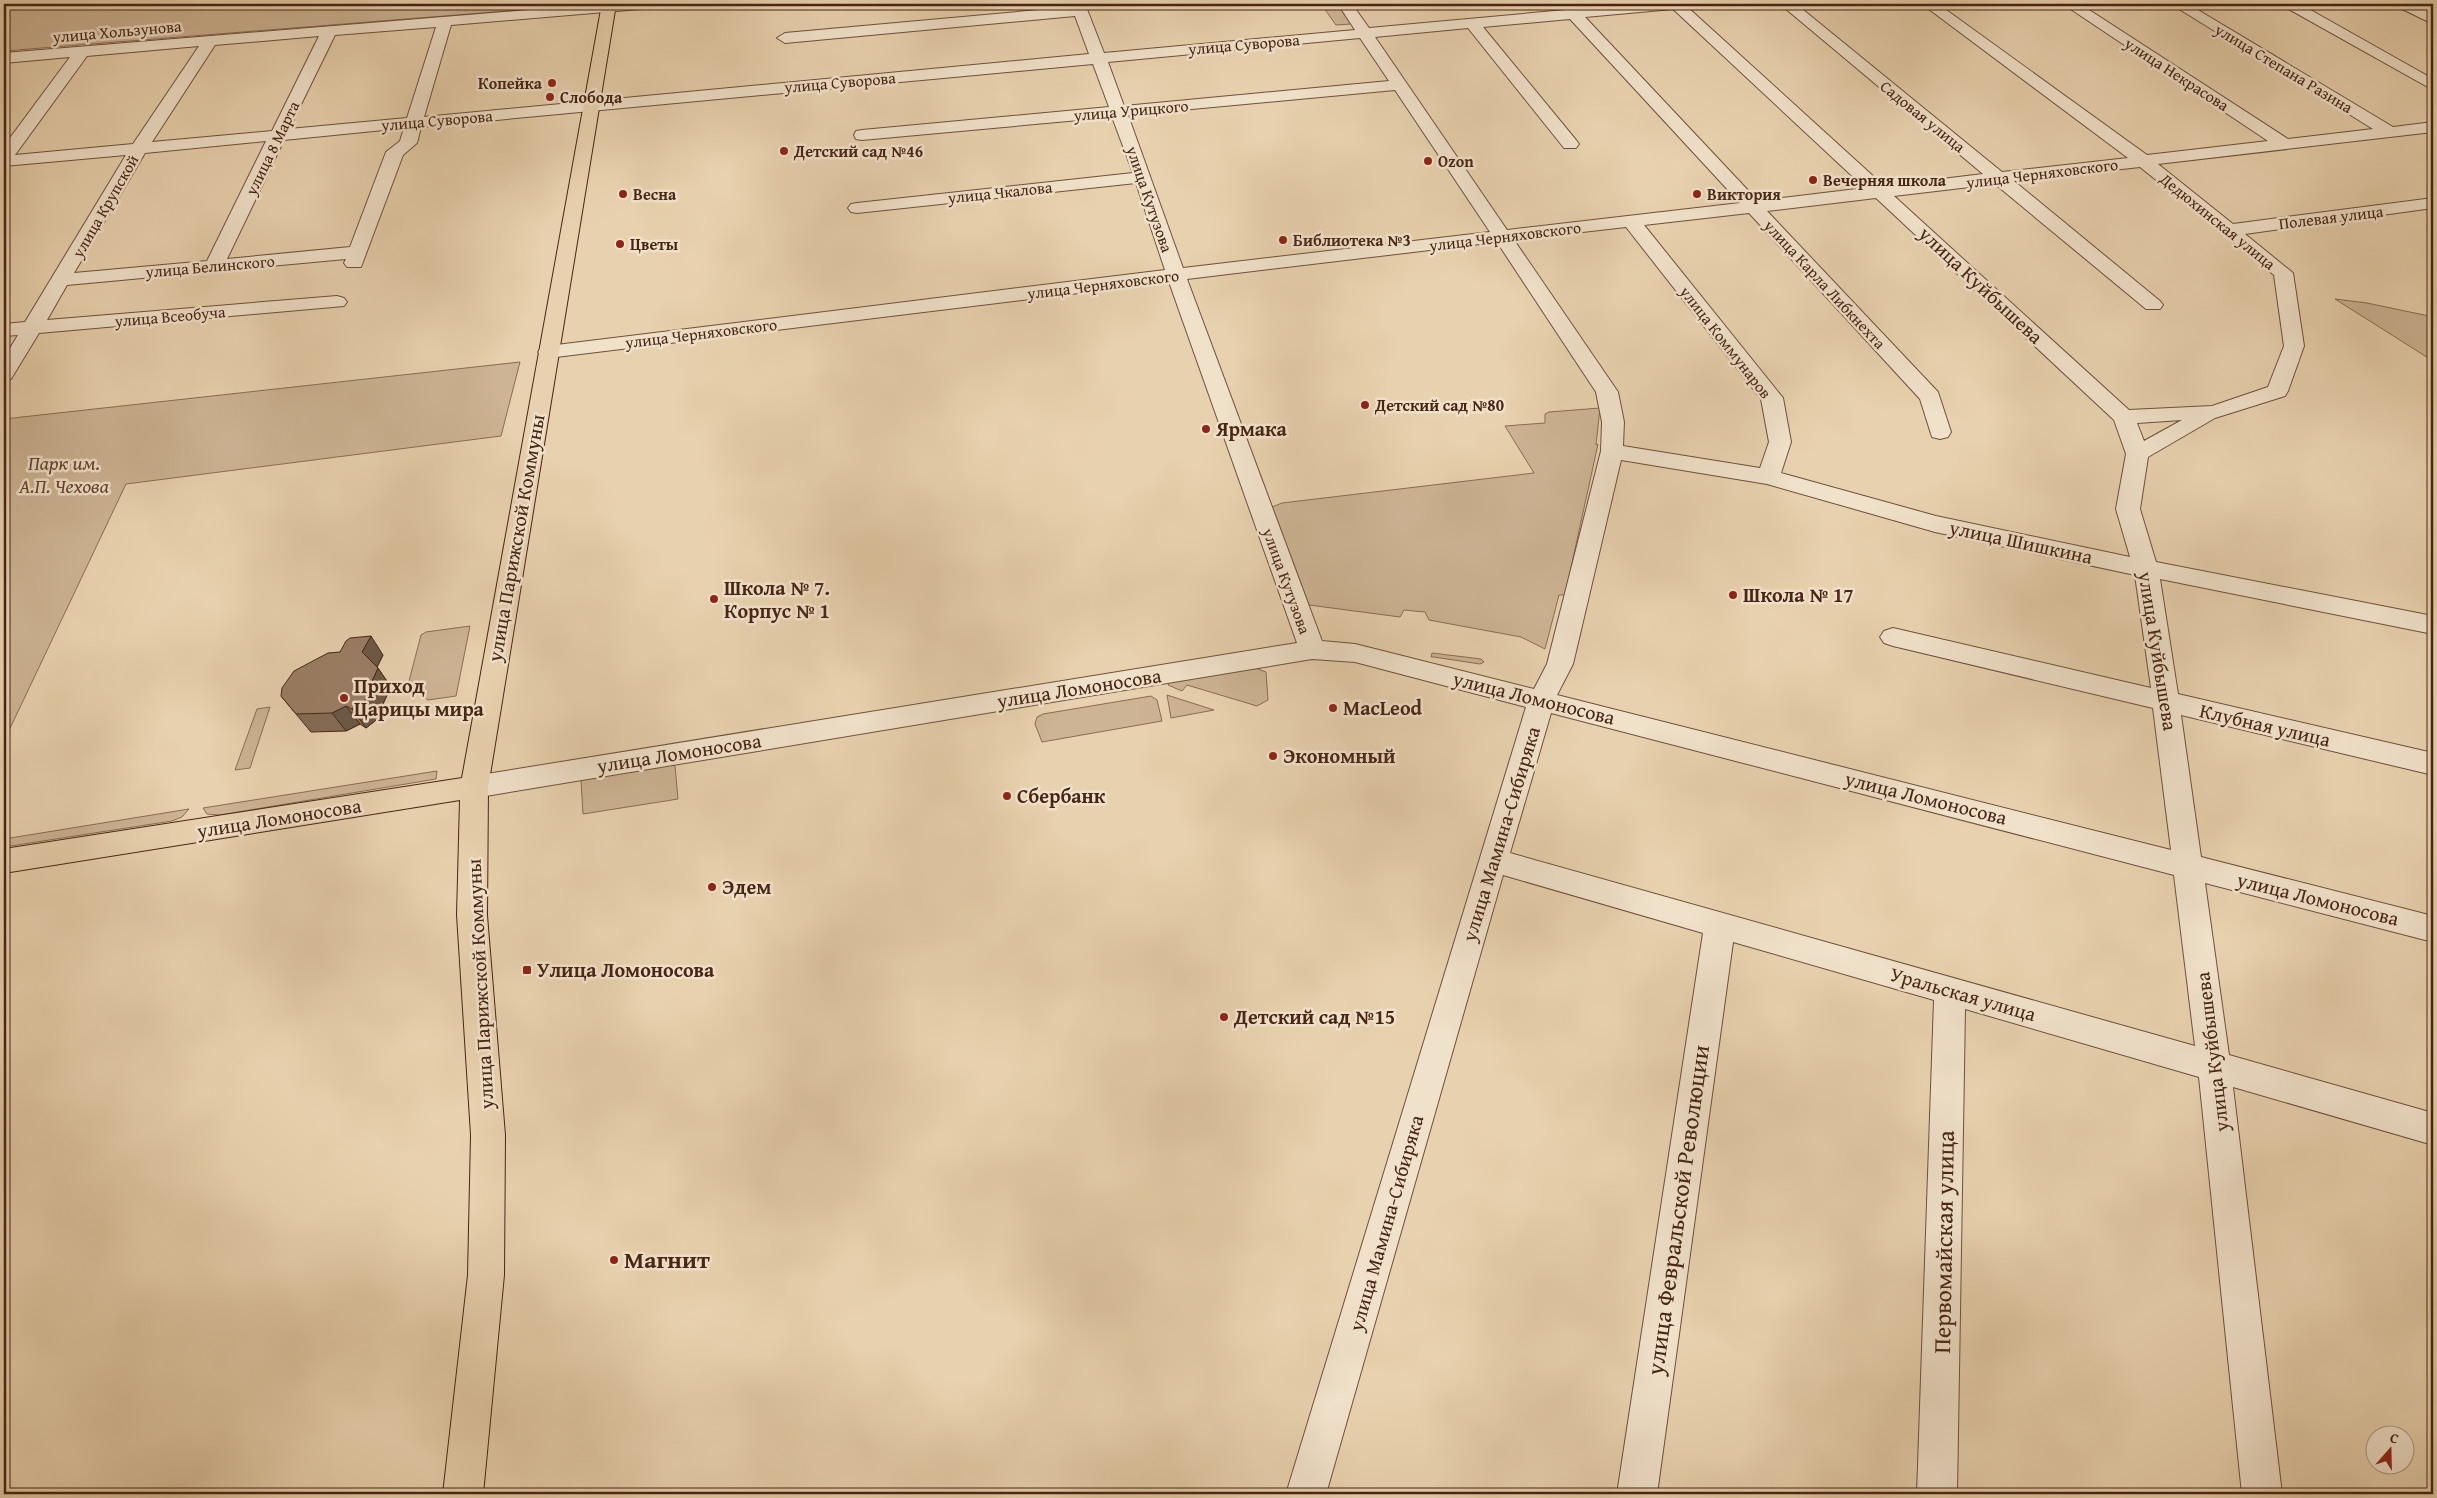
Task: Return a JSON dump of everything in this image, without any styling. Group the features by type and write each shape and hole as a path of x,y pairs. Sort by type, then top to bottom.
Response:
{"main road":[{"name":"улица Парижской Коммуны","path":"463,1494 486,1275 488,1145 472,915 474,787 590,105 609,6"},
{"name":"улица Ломоносова","path":"4,861 474,787"}],"street":[{"name":"улица Хользунова","path":"4,58 609,6 652,4"},
{"name":"улица Мамина-Сибиряка","path":"1306,1494 1492,860 1542,699 1560,664 1612,451 1613,422 1607,392 1345,4"},
{"name":"улица Суворова","path":"4,159 139,148 1676,4"},
{"name":"улица Куйбышева","path":"1676,4 2124,417 2137,454 2128,509 2146,569 2189,866 2214,1066 2262,1494"},
{"name":"Садовая улица","path":"1787,4 2153,305"},
{"name":"Дедюхинская улица","path":"1929,4 2142,160 2283,273 2294,346 2277,391 2214,412 2124,417"},
{"name":"улица Некрасова","path":"2070,4 2284,144"},
{"name":"улица Степана Разина","path":"2178,4 2390,132"},
{"path":"2290,4 2433,85"},
{"path":"2403,4 2433,20"},
{"path":"784,38 1080,7"},
{"name":"улица Кутузова","path":"1080,7 1100,57 1176,275 1312,650"},
{"name":"улица Карла Либкнехта","path":"1573,13 1930,397 1940,432"},
{"path":"415,122 445,21"},
{"path":"1472,23 1570,144"},
{"name":"улица 8 Марта","path":"214,266 329,31"},
{"name":"улица Крупской","path":"4,375 139,148 211,40"},
{"path":"4,159 83,51"},
{"name":"улица Урицкого","path":"862,136 1400,85"},
{"name":"улица Белинского","path":"62,280 214,266 356,258 395,152 408,143 415,122"},
{"name":"улица Черняховского","path":"548,352 1502,236 2433,127"},
{"name":"улица Чкалова","path":"857,208 1143,177"},
{"name":"Полевая улица","path":"2230,230 2433,203"},
{"name":"улица Коммунаров","path":"1631,221 1772,398 1780,442 1768,477"},
{"name":"улица Всеобуча","path":"4,330 336,302"},
{"path":"2137,454 2214,412"},
{"name":"улица Шишкина","path":"1612,451 1768,477 1935,524 2146,569 2188,575 2433,625"},
{"name":"Клубная улица","path":"1892,637 2433,764"},
{"name":"улица Ломоносова","path":"474,787 1312,650 1355,653 1542,699 2433,929"},
{"name":"Уральская улица","path":"1492,860 2433,1129"},
{"name":"улица Февральской Революции","path":"1637,1494 1720,925"},
{"name":"Первомайская улица","path":"1937,1494 1950,990"}],"green space":[{"path":"4,4 595,4 4,51"},
{"path":"1321,4 1337,4 1351,24 1336,25"},
{"path":"2335,299 2367,303 2429,316 2433,320 2433,361"},
{"name":"Парк им. А.П. Чехова","path":"520,362 501,436 126,484 4,741 4,419"},
{"path":"1600,408 1596,445 1598,444 1565,595 1559,595 1545,649 1521,637 1429,620 1425,612 1404,610 1400,617 1309,605 1272,507 1282,503 1534,473 1505,426 1545,423 1545,414 1549,412"},
{"path":"470,626 456,696 428,700 408,685 421,635 426,632"},
{"path":"1432,653 1481,659 1484,662 1480,664 1431,657"},
{"path":"1253,667 1266,672 1268,700 1257,706 1187,685 1182,691 1168,685 1171,680"},
{"path":"1167,695 1214,710 1171,718"},
{"path":"1151,696 1157,700 1162,721 1042,742 1035,724 1037,717 1043,714"},
{"path":"270,707 250,768 235,770 257,709"},
{"path":"669,764 675,766 678,799 583,814 581,781 585,778"},
{"path":"437,771 436,779 220,815 207,814 203,808"},
{"path":"189,809 182,817 172,821 4,847 4,839"}],"building":[{"path":"371,636 362,652 378,668 367,692 372,695 352,709 346,706 332,713 296,714 281,696 282,688 294,671 328,653 340,652 346,641 350,638"}],"place":[{"name":"Копейка","path":"552,83"},
{"name":"Слобода","path":"550,97"},
{"name":"Детский сад №46","path":"784,151"},
{"name":"Ozon","path":"1428,161"},
{"name":"Вечерняя школа","path":"1813,180"},
{"name":"Весна","path":"623,194"},
{"name":"Виктория","path":"1697,194"},
{"name":"Библиотека №3","path":"1283,240"},
{"name":"Цветы","path":"620,244"},
{"name":"Детский сад №80","path":"1365,405"},
{"name":"Ярмака","path":"1206,429"},
{"name":"Школа № 17","path":"1733,595"},
{"name":"Школа № 7. Корпус № 1","path":"714,599"},
{"name":"Приход Царицы мира","path":"344,698"},
{"name":"MacLeod","path":"1333,708"},
{"name":"Экономный","path":"1273,756"},
{"name":"Сбербанк","path":"1007,796"},
{"name":"Эдем","path":"712,887"},
{"name":"Улица Ломоносова","path":"527,970"},
{"name":"Детский сад №15","path":"1224,1017"},
{"name":"Магнит","path":"614,1260"}]}
